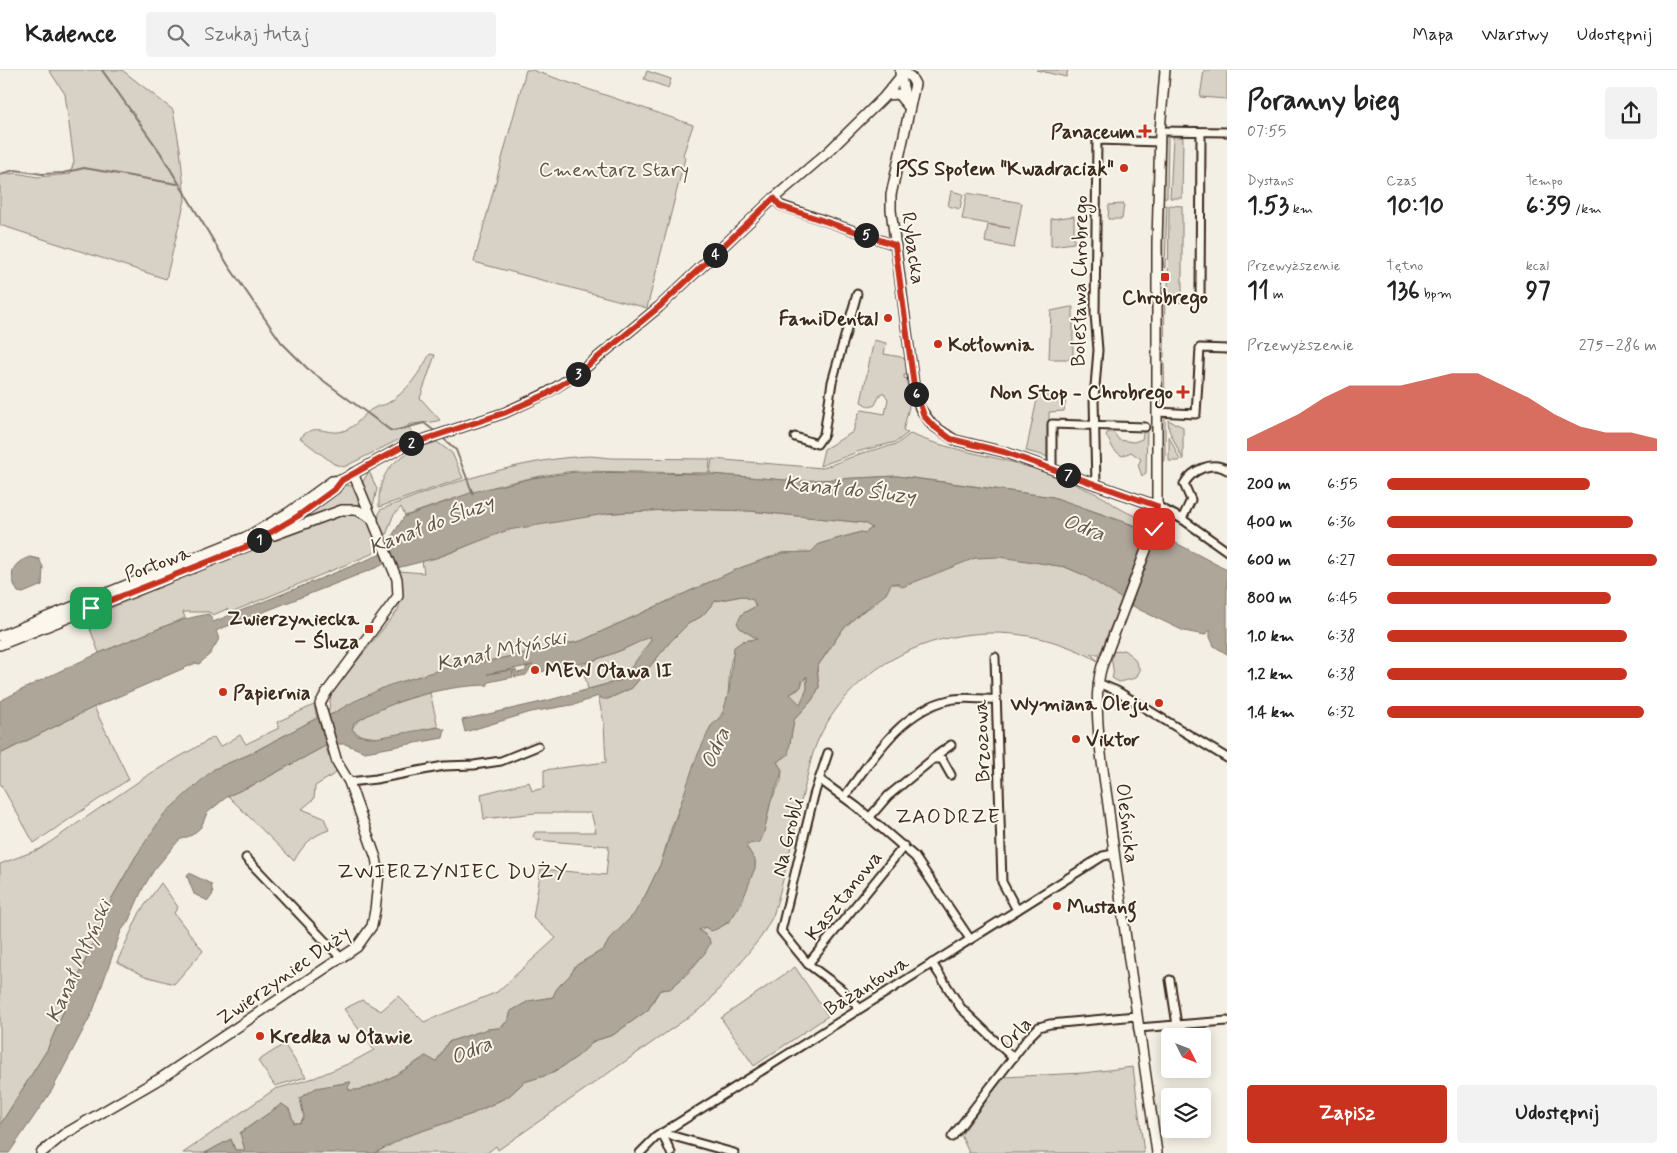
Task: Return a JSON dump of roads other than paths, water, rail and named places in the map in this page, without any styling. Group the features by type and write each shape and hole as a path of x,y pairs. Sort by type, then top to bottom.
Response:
{"street":[{"path":"1157,506 1156,277 1160,131 1165,70"},
{"path":"867,112 885,95 902,71"},
{"path":"867,112 873,101 902,71"},
{"name":"Rybacka","path":"902,71 908,104 892,195 895,245 914,386 924,416 935,428 955,440 1004,452 1157,506 1182,519 1227,550"},
{"path":"885,95 895,93 908,104"},
{"name":"Portowa","path":"0,646 248,546 332,481 342,480 418,440 504,413 547,394 580,372 659,307 774,198 829,152 867,112"},
{"path":"1160,131 1227,132"},
{"path":"1200,298 1201,133"},
{"name":"Bolesława Chrobrego","path":"1096,485 1098,350 1095,314 1097,140 1160,142"},
{"path":"774,198 780,206 895,245"},
{"path":"795,437 818,444 824,434 832,382 857,294"},
{"path":"1158,412 1196,414 1200,348 1227,349"},
{"path":"1052,469 1052,424 1145,427"},
{"path":"1182,519 1191,501 1182,482 1199,468 1222,467 1227,470"},
{"name":"Zwierzyniec Duży","path":"41,1153 63,1135 161,1078 341,958 357,947 369,932 375,910 378,882 376,858 349,782 337,762 331,746 320,704 326,693 398,596 397,579 353,473"},
{"name":"Oleśnicka","path":"1157,506 1154,529 1105,656 1098,682 1098,718 1114,854 1157,1153"},
{"path":"268,531 278,535 342,510 357,510 372,519"},
{"name":"Portowa","path":"0,636 268,531"},
{"name":"Brzozowa","path":"995,657 1003,886 1017,910"},
{"path":"1098,682 1117,691 1227,758"},
{"path":"844,797 885,744 920,711 948,700 995,699"},
{"path":"869,818 894,791 951,744"},
{"path":"349,782 376,779 444,766 474,766 501,761 538,746"},
{"name":"Na Grobli","path":"781,931 819,779 828,753"},
{"path":"933,759 942,759 951,775"},
{"path":"819,779 904,846 924,869 970,939"},
{"name":"Kasztanowa","path":"808,964 904,846"},
{"name":"Bażantowa","path":"640,1153 662,1133 859,1008 1103,856 1114,854"},
{"path":"246,858 341,958"},
{"name":"Kasztanowa","path":"781,931 808,964 840,988 859,1008"},
{"path":"932,963 961,1008 1013,1058"},
{"path":"1170,980 1177,1025"},
{"name":"Orla","path":"952,1137 1028,1038 1044,1025 1136,1016"},
{"path":"1138,1028 1227,1021"},
{"path":"662,1133 671,1153"},
{"path":"662,1133 734,1153"}],"water":[{"path":"576,472 710,474 798,481 897,476 1053,497 1163,536 1227,570 1227,654 1214,646 1210,637 1210,630 1205,635 1184,631 1138,609 1084,575 1065,567 999,557 975,558 902,587 897,583 891,584 886,594 859,614 842,630 817,667 819,687 813,699 794,720 788,755 777,762 782,770 770,804 762,837 760,842 746,846 755,860 755,868 740,906 735,914 721,927 711,931 705,927 699,930 709,938 710,943 705,953 670,989 660,990 648,1010 613,1035 594,1041 578,1056 562,1067 547,1075 524,1082 509,1096 472,1114 407,1136 375,1153 205,1153 231,1139 235,1150 245,1150 240,1133 282,1104 289,1109 294,1123 300,1123 304,1117 300,1098 316,1088 351,1082 348,1087 349,1090 367,1088 389,1079 426,1056 436,1062 448,1042 488,1029 499,1028 508,1021 511,1011 529,1001 553,997 575,966 604,949 609,940 634,914 661,863 695,761 711,726 722,716 729,691 734,647 743,641 757,639 740,628 737,623 742,614 756,606 753,600 742,596 715,601 702,616 688,624 670,642 632,688 608,699 598,696 577,704 531,712 465,732 462,720 546,701 622,680 651,640 650,636 623,650 583,663 539,672 538,667 530,669 526,675 515,677 513,670 516,670 517,673 526,671 526,667 533,665 487,674 512,670 513,677 488,682 488,685 436,691 385,707 354,723 352,729 357,735 375,738 438,727 445,730 443,738 365,752 345,744 329,744 257,783 228,796 207,813 201,827 192,835 179,840 154,870 143,888 128,922 121,931 93,1011 52,1090 9,1153 0,1153 0,1125 47,1050 112,898 136,856 164,814 214,769 248,755 317,718 322,720 353,702 387,686 449,667 478,661 483,657 484,662 581,641 740,568 782,553 811,552 819,544 861,532 865,533 872,528 865,523 750,511 686,509 611,513 508,530 436,558 397,568 393,559 378,567 220,629 216,631 219,639 210,654 199,664 196,663 94,707 0,754 0,701 84,660 163,627 209,614 213,622 379,555 389,550 387,544 404,517 473,492 533,478","holes":["807,676 807,689 800,704 790,694 801,687 802,681"]},
{"path":"30,557 39,559 43,567 42,585 23,593 18,592 13,580 13,570 15,566"},
{"path":"189,873 211,884 213,894 208,901 194,894 187,876"}],"waterway":[{"path":"102,70 160,152 228,265 281,342 309,370 390,430 394,431 424,423 437,433"},
{"path":"0,174 15,170 42,174 63,173 84,168 177,184"},
{"name":"Kanał do Śluzy","path":"443,438 456,450 473,494"}],"place":[{"name":"Panaceum","path":"1145,131"},
{"name":"PSS Społem \"Kwadraciak\"","path":"1124,168"},
{"name":"Chrobrego","path":"1165,277"},
{"name":"FamiDental","path":"888,318"},
{"name":"Kotłownia","path":"938,344"},
{"name":"Non Stop - Chrobrego","path":"1183,392"},
{"name":"Zwierzyniecka – Śluza","path":"369,629"},
{"name":"MEW Oława II","path":"535,670"},
{"name":"Papiernia","path":"223,692"},
{"name":"Wymiana Oleju","path":"1159,703"},
{"name":"Viktor","path":"1076,739"},
{"name":"Mustang","path":"1057,906"},
{"name":"Kredka w Oławie","path":"260,1036"}],"district":[{"name":"ZAODRZE","path":"948,816"},
{"name":"ZWIERZYNIEC DUŻY","path":"453,871"}],"park label":[{"name":"Cmentarz Stary","path":"614,169"}],"water label":[{"name":"Odra","path":"1084,527"},
{"name":"Kanał Młyński","path":"501,650"},
{"name":"Odra","path":"715,748"},
{"name":"Kanał Młyński","path":"78,961"},
{"name":"Odra","path":"471,1050"}]}
